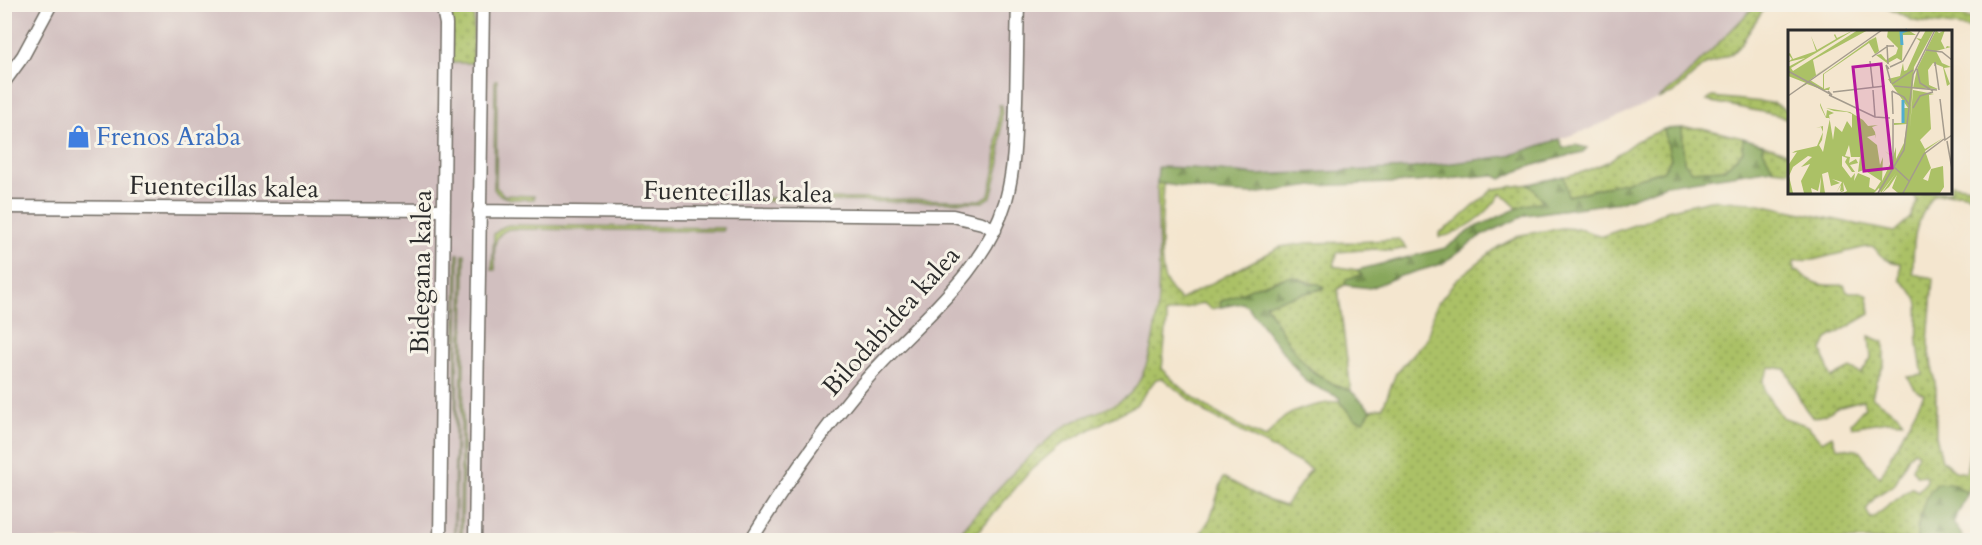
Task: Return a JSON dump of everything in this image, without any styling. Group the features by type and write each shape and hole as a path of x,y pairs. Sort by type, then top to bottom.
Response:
{"street":[{"path":"4,81 23,57 51,4"},
{"name":"Bidegana kalea","path":"440,540 446,24 442,4"},
{"path":"475,540 483,4"},
{"name":"Bilodabidea kalea","path":"751,540 780,494 834,419 895,347 959,285 995,230 1006,199 1012,170 1016,119 1018,4"},
{"name":"Fuentecillas kalea","path":"4,207 444,210"},
{"name":"Fuentecillas kalea","path":"479,211 953,216 995,230"}],"shaded area":[{"path":"4,5 1756,5 1679,83 1658,99 1587,130 1508,156 1414,168 1257,175 1158,167 1159,281 1152,342 1142,376 1133,390 1123,399 1061,428 1024,461 954,540 5,540"}],"green space":[{"path":"451,5 474,5 473,63 452,63"},
{"path":"1756,5 1766,5 1741,44 1731,54 1703,66 1674,93 1658,99 1679,83"},
{"path":"1881,5 1928,5 1977,20 1977,29 1914,21"},
{"path":"495,80 497,80 496,187 504,195 534,196 534,199 507,198 494,189"},
{"path":"1712,97 1773,103 1788,111 1788,120 1777,115 1707,101"},
{"path":"999,105 1002,105 1000,162 991,197 983,202 737,201 737,198 981,200 989,195 996,165"},
{"path":"1682,128 1702,128 1743,138 1743,151 1725,169 1691,171 1684,163"},
{"path":"1682,128 1684,162 1691,171 1725,169 1743,151 1743,138 1763,144 1763,150 1773,169 1666,185 1620,202 1526,215 1479,237 1442,264 1397,277 1370,288 1345,285 1346,279 1361,275 1357,270 1445,248 1474,228 1525,205 1543,201 1529,184 1564,176 1568,196 1663,171 1671,159 1664,129"},
{"path":"1664,129 1671,159 1663,171 1567,196 1564,176 1583,172 1607,162 1636,141"},
{"path":"1560,139 1563,148 1575,145 1587,148 1583,152 1531,166 1501,179 1493,175 1416,182 1314,186 1253,194 1217,192 1157,183 1158,167 1257,175 1413,168 1508,156"},
{"path":"1763,144 1788,153 1788,171 1773,169 1762,150"},
{"path":"1157,183 1164,183 1162,267 1167,284 1180,300 1280,247 1306,243 1399,239 1406,248 1392,251 1375,249 1338,252 1333,266 1357,270 1362,275 1346,279 1345,285 1338,289 1351,391 1320,376 1299,357 1265,303 1323,289 1319,284 1295,277 1286,278 1220,302 1221,307 1211,309 1203,303 1165,314 1167,321 1162,369 1210,409 1266,438 1285,417 1307,407 1339,401 1364,421 1371,410 1383,407 1396,373 1427,339 1435,307 1457,279 1498,247 1520,235 1562,228 1579,229 1602,236 1646,221 1667,210 1710,200 1755,203 1894,232 1910,218 1917,202 1914,195 1902,194 1947,194 1934,195 1918,224 1913,251 1913,274 1933,278 1928,343 1936,388 1936,436 1942,460 1955,471 1966,473 1978,408 1977,462 1968,493 1955,485 1917,528 1917,540 1196,540 1210,519 1223,478 1264,499 1285,506 1311,469 1206,413 1162,378 1156,379 1136,405 1059,446 1031,470 971,540 954,540 1007,479 1056,432 1119,402 1134,389 1145,369 1152,346 1159,260","holes":["1874,247 1885,259 1901,263 1900,280 1909,288 1917,302 1918,343 1923,375 1907,377 1917,391 1924,394 1880,477 1867,463 1861,451 1836,447 1832,436 1822,442 1808,426 1782,417 1765,393 1763,380 1770,367 1785,369 1802,403 1814,418 1827,414 1837,407 1863,400 1865,407 1851,423 1852,427 1887,421 1903,422 1900,416 1872,397 1876,381 1884,365 1884,342 1869,336 1871,358 1861,374 1850,368 1831,378 1822,350 1827,339 1870,314 1868,296 1861,292 1847,292 1844,285 1825,285 1814,282 1799,271 1794,272 1794,261 1813,260","1914,451 1918,454 1912,469 1917,476 1925,475 1927,481 1918,491 1912,488 1871,519 1866,510 1876,496 1895,484 1909,456"]},
{"path":"1529,184 1543,201 1517,208 1501,193 1490,208 1474,222 1456,232 1439,237 1439,233 1456,222 1493,189"},
{"path":"1952,184 1977,188 1977,197 1952,194"},
{"path":"508,225 723,228 723,231 509,229 496,240 495,270 492,270 494,234"},
{"path":"457,254 459,254 454,540"},
{"path":"463,254 465,254 462,540 460,540"},
{"path":"1292,276 1310,284 1319,284 1324,288 1265,304 1292,348 1311,371 1351,391 1371,410 1364,421 1355,419 1339,401 1340,398 1306,382 1248,307 1242,303 1221,307 1220,302 1254,287"},
{"path":"1938,483 1955,485 1968,493 1953,523 1962,535 1961,540 1917,540 1922,510 1928,495"}],"place":[{"name":"Frenos Araba","path":"78,136"}]}
